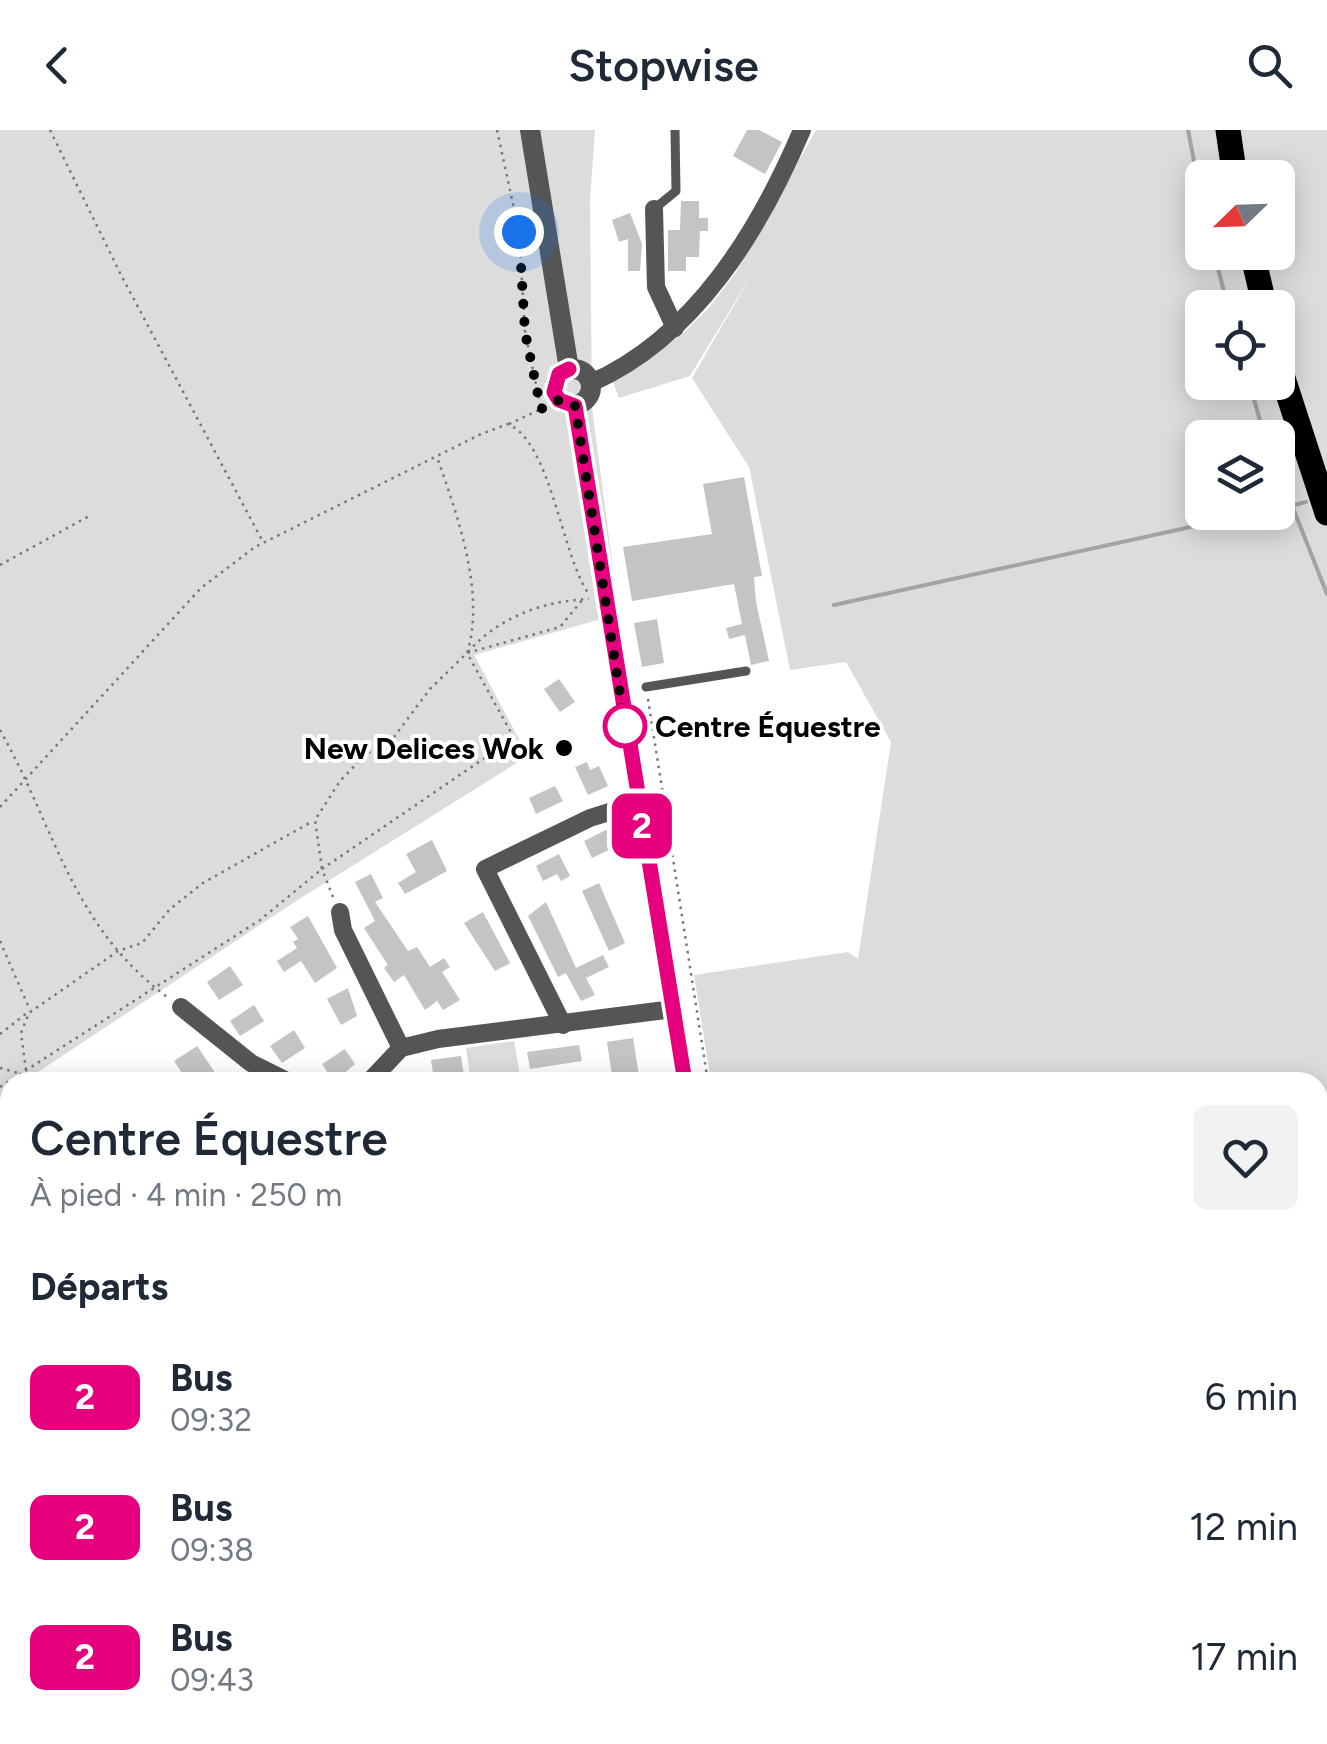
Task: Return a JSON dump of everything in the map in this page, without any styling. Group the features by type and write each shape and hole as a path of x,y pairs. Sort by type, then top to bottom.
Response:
{"main road":[{"path":"1228,130 1233,160"},
{"path":"1290,400 1327,514"}],"street":[{"path":"530,130 569,369"},
{"path":"591,384 675,328 727,268 802,130"},
{"path":"654,208 656,287 675,328"},
{"path":"558,405 590,395 591,384 580,370 569,369 554,382 558,405 638,803 683,1072"},
{"path":"563,1025 486,869 590,818 638,803"},
{"path":"340,912 342,930 400,1048"},
{"path":"182,1006 251,1063 269,1072"},
{"path":"378,1072 400,1048 502,1029 673,1010"}],"lane":[{"path":"654,208 676,192 675,130"},
{"path":"646,688 746,671"}],"path":[{"path":"50,130 120,275 263,544"},
{"path":"0,808 201,588 263,544 436,455 558,405 525,332 519,232 496,130"},
{"path":"0,1034 118,951 142,944 170,908 203,883 315,820 340,781 365,755 394,738 430,689 486,631 534,606 592,599 573,566 529,440 508,424"},
{"path":"26,1072 260,920 322,869 514,738 467,653 476,626 467,574 436,455"},
{"path":"0,565 92,515"},
{"path":"467,653 560,627 583,599"},
{"path":"646,688 706,1072"},
{"path":"0,730 27,778 48,835 88,916 154,987 182,1006"},
{"path":"315,820 322,869 340,912"},
{"path":"0,940 30,1012 21,1033 24,1072"}],"shaded area":[{"path":"0,130 595,130 590,201 592,408 619,614 474,655 528,756 293,903 38,1072 0,1072"},
{"path":"816,130 1327,130 1327,1072 709,1072 694,975 848,952 858,959 891,742 846,662 790,670 749,467 692,378 752,274 690,376 619,398 613,382 681,335 708,309 736,272"},
{"path":"514,1041 519,1072 470,1072 466,1048"}],"building":[{"path":"747,130 759,130 782,142 765,174 733,156"},
{"path":"681,201 699,201 699,218 708,218 708,231 700,231 699,257 686,257 686,271 668,271 668,230 680,230"},
{"path":"630,213 642,244 640,271 628,271 628,239 619,242 612,220"},
{"path":"744,477 762,576 754,577 756,602 769,661 751,665 745,635 729,639 726,628 742,624 734,584 632,601 623,547 712,534 703,484"},
{"path":"657,619 664,663 642,667 634,623"},
{"path":"559,679 575,702 560,712 544,689"},
{"path":"587,762 590,770 599,766 608,786 588,795 575,767"},
{"path":"555,786 563,801 536,814 529,798"},
{"path":"608,829 617,846 592,858 584,841"},
{"path":"432,840 447,871 405,894 398,883 416,872 406,854"},
{"path":"559,854 570,876 561,881 557,874 543,881 536,866"},
{"path":"371,874 383,898 375,902 408,951 417,947 430,967 444,958 450,967 442,972 460,1000 443,1010 437,1001 425,1010 404,975 394,982 384,968 388,965 364,928 375,921 355,882"},
{"path":"599,883 625,943 609,951 582,891"},
{"path":"546,902 576,968 603,955 609,967 586,978 595,995 581,1001 566,973 558,977 528,916"},
{"path":"483,912 510,963 495,971 464,923"},
{"path":"308,916 337,968 315,983 301,961 284,972 277,961 297,948 293,942 298,939 290,927"},
{"path":"230,966 243,985 219,1000 207,982"},
{"path":"348,988 357,1016 341,1025 327,999"},
{"path":"254,1005 264,1021 240,1036 230,1021"},
{"path":"294,1030 305,1048 282,1063 270,1046"},
{"path":"633,1038 638,1072 612,1072 607,1042"},
{"path":"579,1045 582,1061 530,1069 527,1052"},
{"path":"197,1046 214,1072 181,1072 174,1061"},
{"path":"345,1049 355,1064 346,1072 327,1072 322,1064"},
{"path":"461,1056 464,1072 433,1072 431,1060"}],"waterway":[{"path":"1188,130 1194,160"},
{"path":"1218,270 1224,290"},
{"path":"1254,400 1260,420"},
{"path":"1295,505 1306,502"},
{"path":"1295,513 1327,594"},
{"path":"834,605 1185,528"}],"bus line":[{"name":"2","path":"569,369 559,374 554,392 568,406 575,406 683,1072"}],"place":[{"name":"Centre Équestre","path":"625,726"},
{"name":"New Delices Wok","path":"564,748"}],"route":[{"path":"519,232 525,332 541,409 559,400 575,406 625,726"}]}
